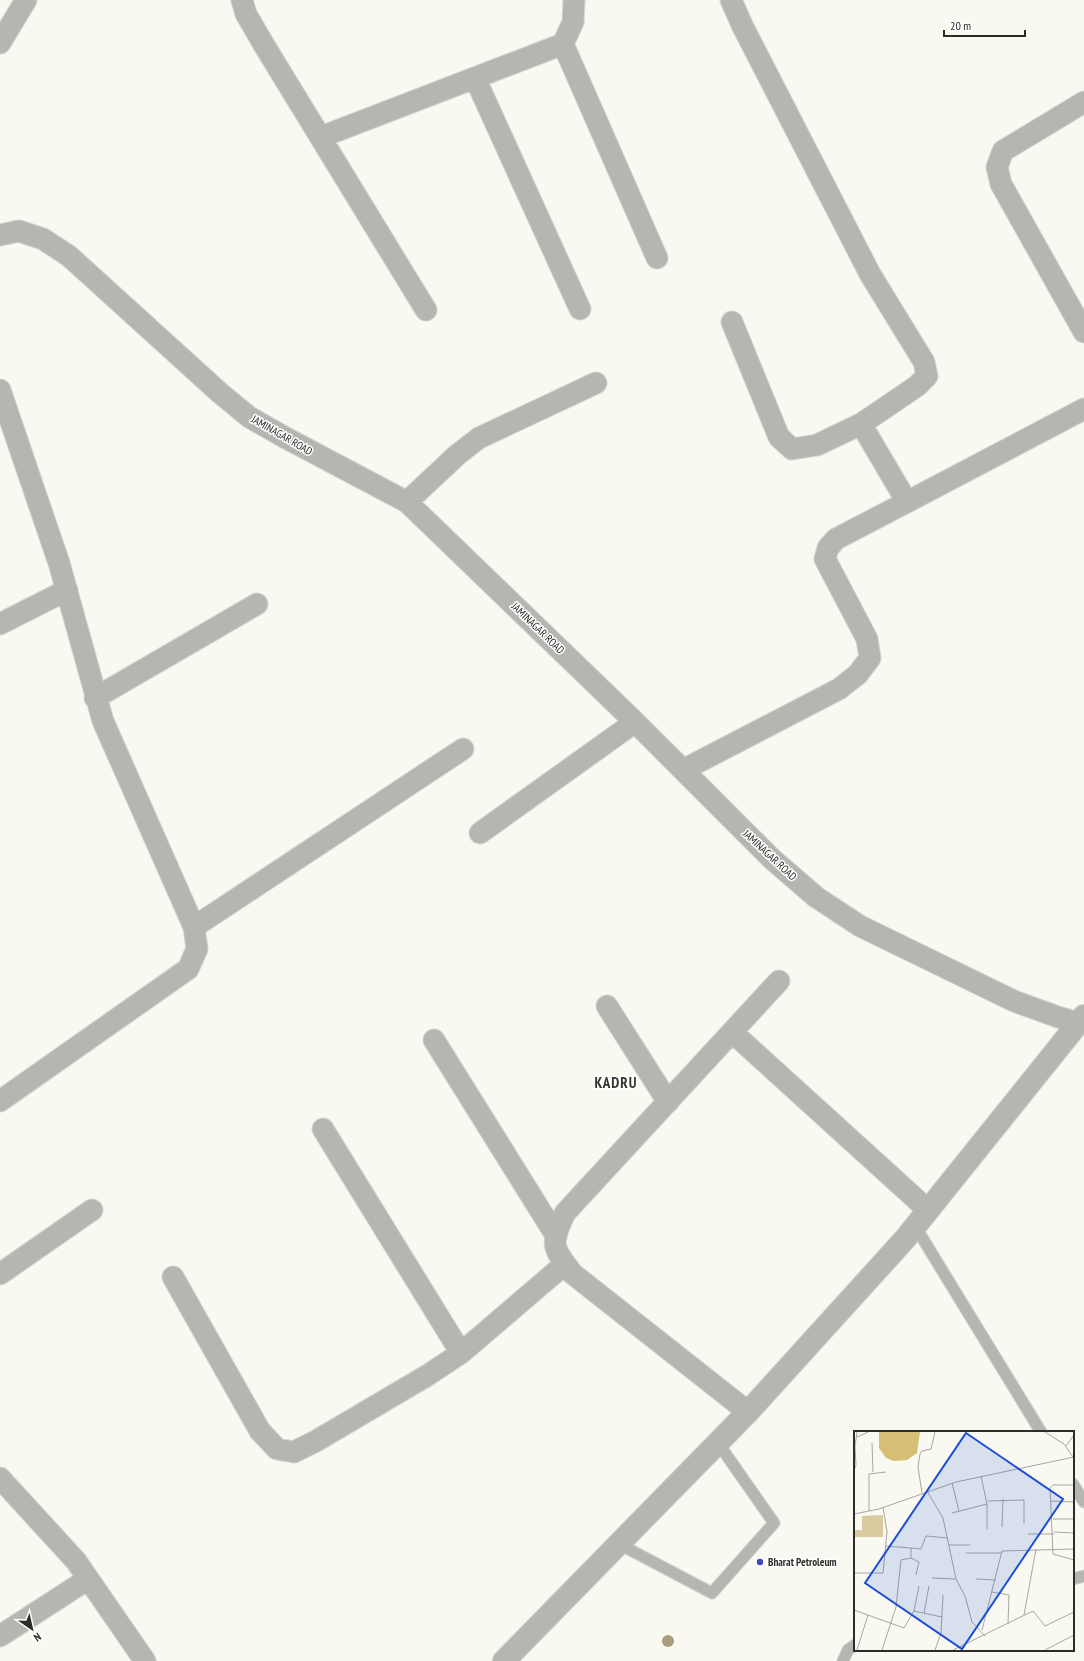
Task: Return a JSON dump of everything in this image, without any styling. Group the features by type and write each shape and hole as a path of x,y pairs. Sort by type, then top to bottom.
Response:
{"street":[{"path":"0,43 26,0"},
{"path":"242,0 246,14 264,45 426,310"},
{"path":"321,137 563,44 573,22 574,0"},
{"path":"731,0 743,27 870,274 924,362 927,376 917,386 861,424 816,445 792,448 779,437 732,322"},
{"path":"563,44 657,258"},
{"path":"475,78 580,309"},
{"path":"1084,102 1003,151 997,167 1001,184 1084,332"},
{"name":"JAMINAGAR ROAD","path":"0,235 19,231 42,239 69,256 220,393 249,416 286,438 407,502 635,722 772,859 816,897 860,926 1014,1001 1058,1017 1081,1019"},
{"path":"407,502 457,455 479,438 596,383"},
{"path":"0,390 59,563 95,698 103,721 194,927 197,948 188,969 0,1101"},
{"path":"683,770 839,689 858,674 870,658 867,639 825,559 828,548 836,539 1084,408"},
{"path":"861,424 906,502"},
{"path":"0,624 67,590"},
{"path":"95,698 257,604"},
{"path":"480,833 635,722"},
{"path":"194,927 464,749"},
{"path":"748,1412 573,1274 556,1252 555,1234 565,1213 779,981"},
{"path":"607,1006 668,1102"},
{"path":"504,1661 748,1412 921,1218 1081,1019"},
{"path":"732,1032 921,1218"},
{"path":"434,1040 555,1234"},
{"path":"323,1129 461,1353"},
{"path":"0,1274 92,1210"},
{"path":"173,1278 260,1431 277,1449 294,1452 316,1441 428,1375 461,1353 565,1264"},
{"path":"0,1478 76,1561 144,1661"},
{"path":"0,1636 88,1579"}],"lane":[{"path":"921,1218 1040,1431"},
{"path":"619,1544 712,1593 774,1523 718,1443"},
{"path":"1074,1486 1084,1502"},
{"path":"1074,1579 1084,1576"},
{"path":"843,1661 848,1650 854,1646"}],"place":[{"name":"Bharat Petroleum","path":"760,1562"}],"district":[{"name":"KADRU","path":"616,1083"}]}
